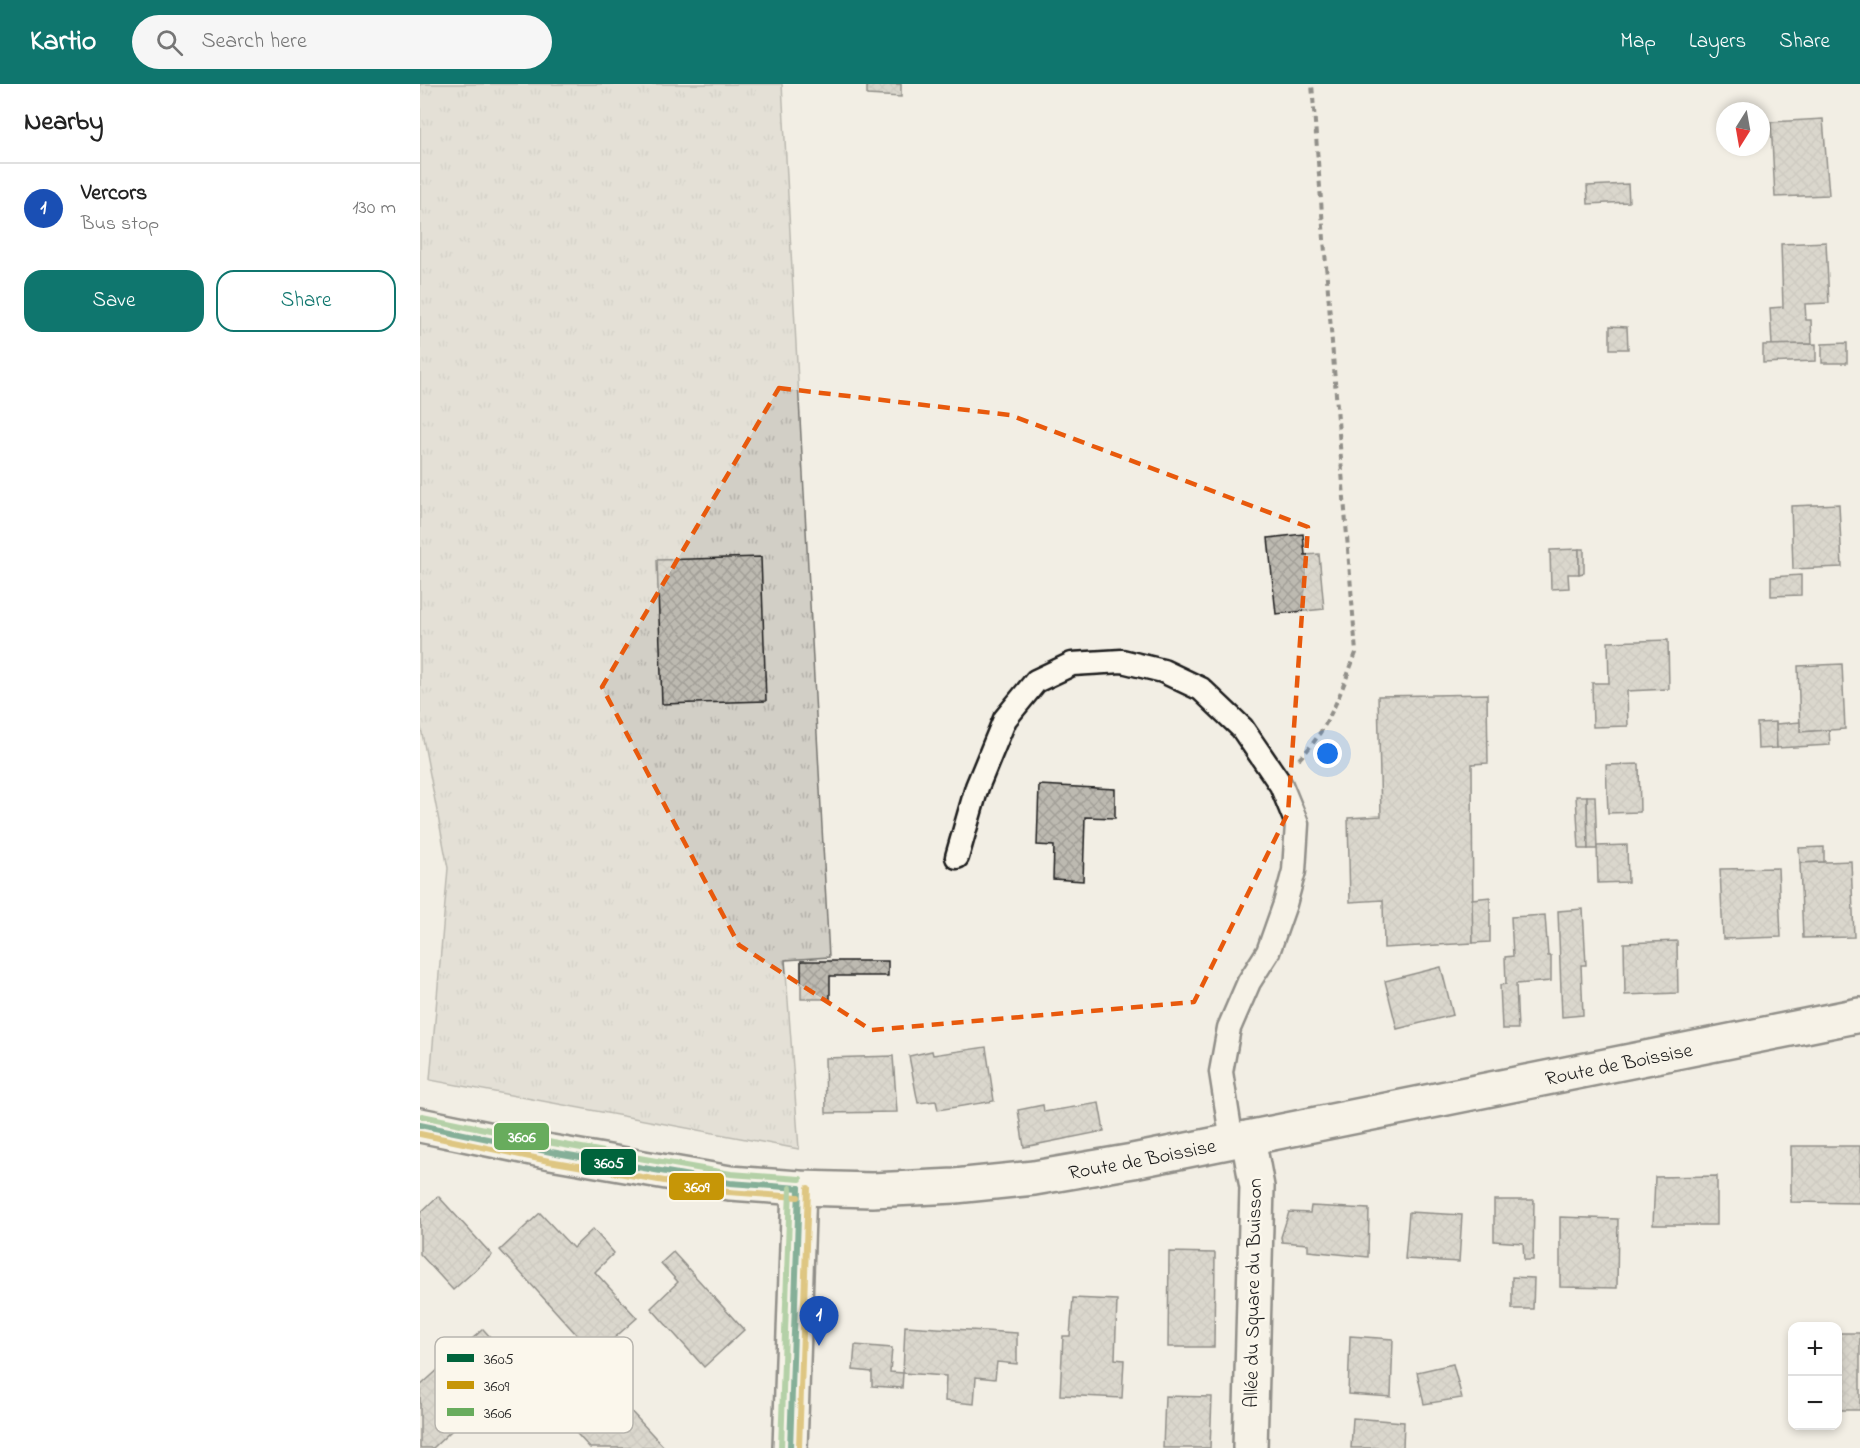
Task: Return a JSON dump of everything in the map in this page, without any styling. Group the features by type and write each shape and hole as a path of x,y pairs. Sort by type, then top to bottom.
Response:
{"street":[{"name":"Route de Boissise","path":"420,1125 551,1152 730,1183 872,1190 956,1186 1034,1178 1133,1161 1860,1016"},
{"name":"Allée du Square du Buisson","path":"1240,1140 1257,1187 1250,1448"},
{"path":"790,1448 799,1188"}],"lane":[{"path":"957,857 977,787 1005,719 1036,681 1072,664 1122,661 1163,671 1201,689 1242,728 1281,785 1297,824 1294,871 1268,952 1249,982 1229,1028 1221,1072 1240,1140"}],"path":[{"path":"1277,780 1310,748 1336,703 1356,653 1312,84"}],"highlighted area":[{"path":"779,388 1010,415 1308,527 1288,813 1194,1002 871,1030 739,945 602,687"}],"green space":[{"path":"420,84 782,84 829,957 785,960 799,1149 430,1080 448,868 420,723"}],"building":[{"path":"867,84 901,84 901,97 867,95"},
{"path":"1823,119 1829,195 1775,197 1771,122"},
{"path":"1628,184 1629,202 1588,204 1587,186"},
{"path":"1826,242 1829,303 1805,304 1806,320 1811,320 1812,344 1772,345 1770,308 1783,307 1781,244"},
{"path":"1610,326 1627,327 1628,349 1610,349"},
{"path":"1847,343 1847,363 1822,363 1822,344"},
{"path":"1816,344 1816,361 1763,363 1763,345"},
{"path":"1839,504 1842,567 1793,569 1791,506"},
{"path":"1303,534 1305,555 1319,554 1324,609 1276,614 1268,538"},
{"path":"1579,549 1579,574 1568,574 1569,588 1551,589 1550,550"},
{"path":"1579,549 1584,549 1584,573 1579,574"},
{"path":"761,557 766,701 662,704 657,560"},
{"path":"1801,575 1801,595 1771,596 1771,577"},
{"path":"1668,640 1669,689 1627,691 1628,726 1593,727 1592,683 1609,683 1608,642"},
{"path":"1842,664 1845,729 1800,732 1798,666"},
{"path":"1487,694 1488,763 1472,764 1473,943 1384,948 1383,900 1350,902 1348,818 1381,816 1378,696"},
{"path":"1776,722 1777,748 1758,749 1757,723"},
{"path":"1800,722 1800,732 1829,730 1830,745 1777,748 1776,724"},
{"path":"1639,764 1640,812 1608,813 1606,765"},
{"path":"1039,785 1115,789 1115,818 1085,817 1083,881 1053,879 1054,846 1037,845"},
{"path":"1576,796 1587,796 1588,849 1579,849"},
{"path":"1587,796 1595,796 1597,849 1588,849"},
{"path":"1627,845 1628,882 1598,883 1597,846"},
{"path":"1824,847 1824,862 1800,863 1799,848"},
{"path":"1851,861 1854,937 1803,938 1800,863"},
{"path":"1778,868 1781,937 1723,939 1720,869"},
{"path":"1490,897 1490,942 1473,943 1472,899"},
{"path":"1583,909 1586,965 1581,965 1583,1015 1562,1017 1558,911"},
{"path":"1545,915 1548,956 1551,956 1551,981 1516,984 1518,1029 1502,1029 1500,985 1506,984 1505,957 1513,956 1511,917"},
{"path":"1677,941 1678,993 1625,995 1624,943"},
{"path":"801,961 888,961 888,976 830,976 830,999 801,999"},
{"path":"1441,967 1453,1015 1397,1029 1385,981"},
{"path":"986,1047 994,1101 938,1110 936,1101 918,1103 909,1056 932,1051 933,1055"},
{"path":"893,1056 897,1112 826,1113 825,1058"},
{"path":"1099,1103 1104,1131 1024,1147 1018,1110 1043,1105 1044,1112"},
{"path":"1791,1146 1860,1146 1860,1203 1791,1202"},
{"path":"1717,1176 1717,1225 1653,1225 1655,1177"},
{"path":"438,1196 492,1255 453,1290 420,1254 420,1213"},
{"path":"1494,1200 1534,1200 1533,1260 1524,1260 1523,1243 1494,1241"},
{"path":"1311,1206 1369,1209 1368,1257 1308,1251 1308,1244 1282,1242 1281,1237 1289,1212 1310,1213"},
{"path":"1409,1212 1462,1215 1459,1262 1405,1259"},
{"path":"540,1213 573,1248 593,1229 614,1253 595,1272 637,1318 615,1337 579,1337 500,1250"},
{"path":"1560,1217 1618,1219 1617,1288 1560,1287"},
{"path":"673,1252 744,1330 704,1367 651,1308 678,1282 661,1263"},
{"path":"1169,1252 1215,1253 1214,1347 1168,1347"},
{"path":"1512,1277 1534,1278 1533,1309 1512,1309"},
{"path":"1073,1298 1117,1300 1115,1359 1124,1360 1122,1398 1060,1395 1063,1336 1070,1336"},
{"path":"905,1326 1017,1333 1017,1364 997,1362 995,1379 976,1377 974,1404 945,1401 946,1376 903,1373"},
{"path":"483,1329 490,1337 474,1337"},
{"path":"1842,1333 1860,1333 1860,1410 1842,1410"},
{"path":"1350,1336 1393,1339 1391,1397 1348,1394"},
{"path":"855,1345 892,1348 890,1372 903,1373 902,1388 872,1386 872,1372 853,1370"},
{"path":"1453,1364 1462,1398 1424,1404 1417,1372"},
{"path":"435,1372 435,1433 449,1433 433,1448 420,1448 420,1386"},
{"path":"1165,1396 1212,1397 1210,1448 1163,1448"},
{"path":"633,1414 665,1448 590,1448 576,1433 633,1433"},
{"path":"1353,1418 1404,1422 1403,1448 1351,1448"}],"transit line":[{"name":"3606","path":"422,1116 553,1143 731,1174 800,1179"},
{"name":"3605","path":"420,1125 551,1152 730,1183 799,1188"},
{"name":"3609","path":"420,1134 549,1161 728,1192 798,1197"},
{"name":"3606","path":"781,1448 790,1188"},
{"name":"3605","path":"790,1448 799,1188"},
{"name":"3609","path":"799,1448 808,1188"}],"place":[{"name":"Vercors","path":"819,1346"}]}
